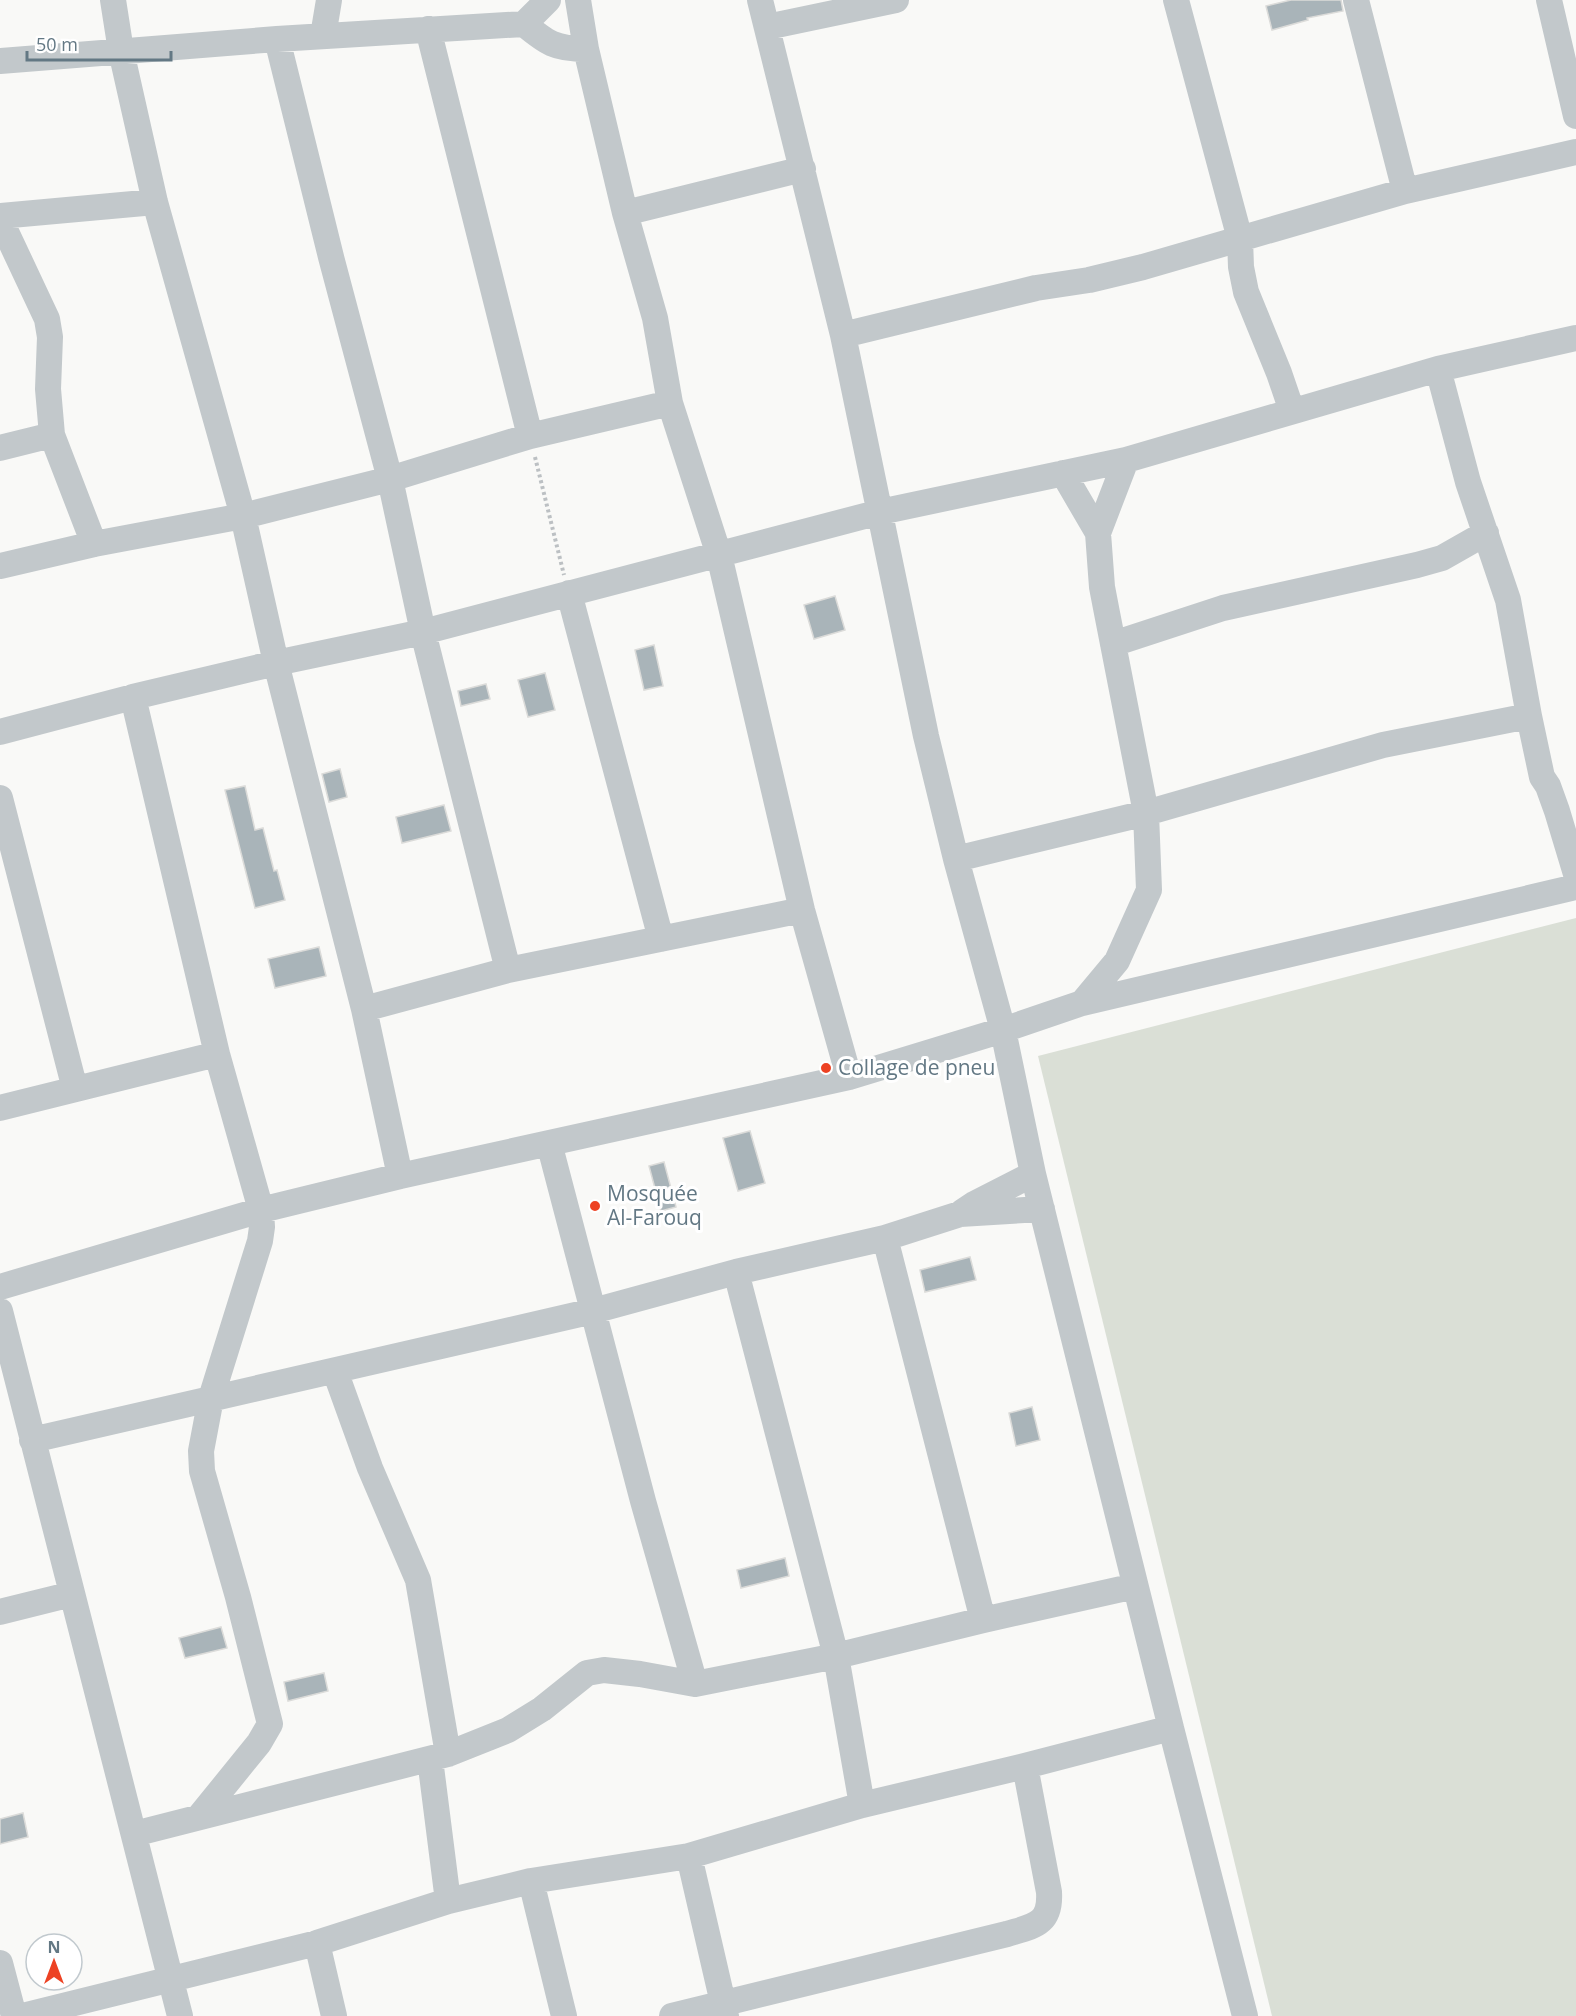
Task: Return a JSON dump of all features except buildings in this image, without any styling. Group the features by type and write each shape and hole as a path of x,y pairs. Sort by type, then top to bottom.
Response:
{"street":[{"path":"113,0 121,51 155,202 243,516 276,663 364,1008 400,1176"},
{"path":"323,36 329,0"},
{"path":"0,61 277,39 524,24 548,0"},
{"path":"578,0 586,49 626,213 655,318 669,404 719,555 802,910 849,1077"},
{"path":"760,0 843,335 926,736 956,859 1003,1030 1033,1174 1245,2016"},
{"path":"767,27 897,0"},
{"path":"1176,0 1240,239 1241,267 1246,292 1280,373 1292,411"},
{"path":"1356,0 1405,191"},
{"path":"1549,0 1576,116"},
{"path":"524,24 546,43 569,49 586,49"},
{"path":"428,29 530,436"},
{"path":"277,39 331,257 390,478 423,632 508,970"},
{"path":"843,335 1036,288 1111,275 1405,191 1576,152"},
{"path":"626,213 803,170"},
{"path":"94,544 52,435 48,388 50,337 47,319 0,218 155,202"},
{"path":"0,732 276,663 423,632 879,512 1126,460 1438,369 1576,338"},
{"path":"1438,369 1468,482 1508,600 1542,777 1548,786 1557,811 1576,874"},
{"path":"0,566 94,544 243,516 390,478 530,436 669,404"},
{"path":"0,448 52,435"},
{"path":"1082,1003 1117,961 1139,911 1148,898 1149,890 1146,813 1102,587 1098,533 1126,460"},
{"path":"1063,473 1098,533"},
{"path":"1113,644 1223,608 1442,558 1486,532"},
{"path":"569,593 661,939"},
{"path":"133,697 217,1054 261,1210 260,1241 211,1398 201,1451 202,1471 238,1597 270,1724 259,1743 199,1817"},
{"path":"956,859 1146,813 1383,745 1529,716"},
{"path":"0,798 75,1089"},
{"path":"0,1287 261,1210 400,1176 849,1077 1003,1030 1082,1003 1576,887"},
{"path":"364,1008 508,970 802,910"},
{"path":"0,1108 217,1054"},
{"path":"549,1143 643,1501 694,1684"},
{"path":"960,1214 974,1204 1033,1174"},
{"path":"32,1440 493,1332 593,1311 736,1272 885,1238 960,1214 1042,1209"},
{"path":"885,1238 983,1620"},
{"path":"736,1272 836,1656 862,1805"},
{"path":"0,1311 180,2016"},
{"path":"334,1371 370,1468 418,1580 439,1756 448,1901"},
{"path":"134,1834 439,1756 508,1730 542,1709 578,1680 596,1671 640,1674 694,1684 836,1656 1135,1586"},
{"path":"0,1612 72,1594"},
{"path":"22,2016 317,1943 448,1901 531,1881 689,1856 862,1805 1171,1728"},
{"path":"672,2016 724,2010 1007,1934 1039,1923 1047,1914 1050,1905 1049,1892 1025,1766"},
{"path":"689,1856 724,2010"},
{"path":"531,1881 564,2016"},
{"path":"317,1943 334,2016"},
{"path":"0,1963 14,2016"}],"path":[{"path":"530,436 569,593"}],"shaded area":[{"path":"1576,918 1576,2016 1272,2016 1038,1056"}],"place":[{"name":"Collage de pneu","path":"826,1068"},
{"name":"Mosquée Al-Farouq","path":"595,1206"}]}
